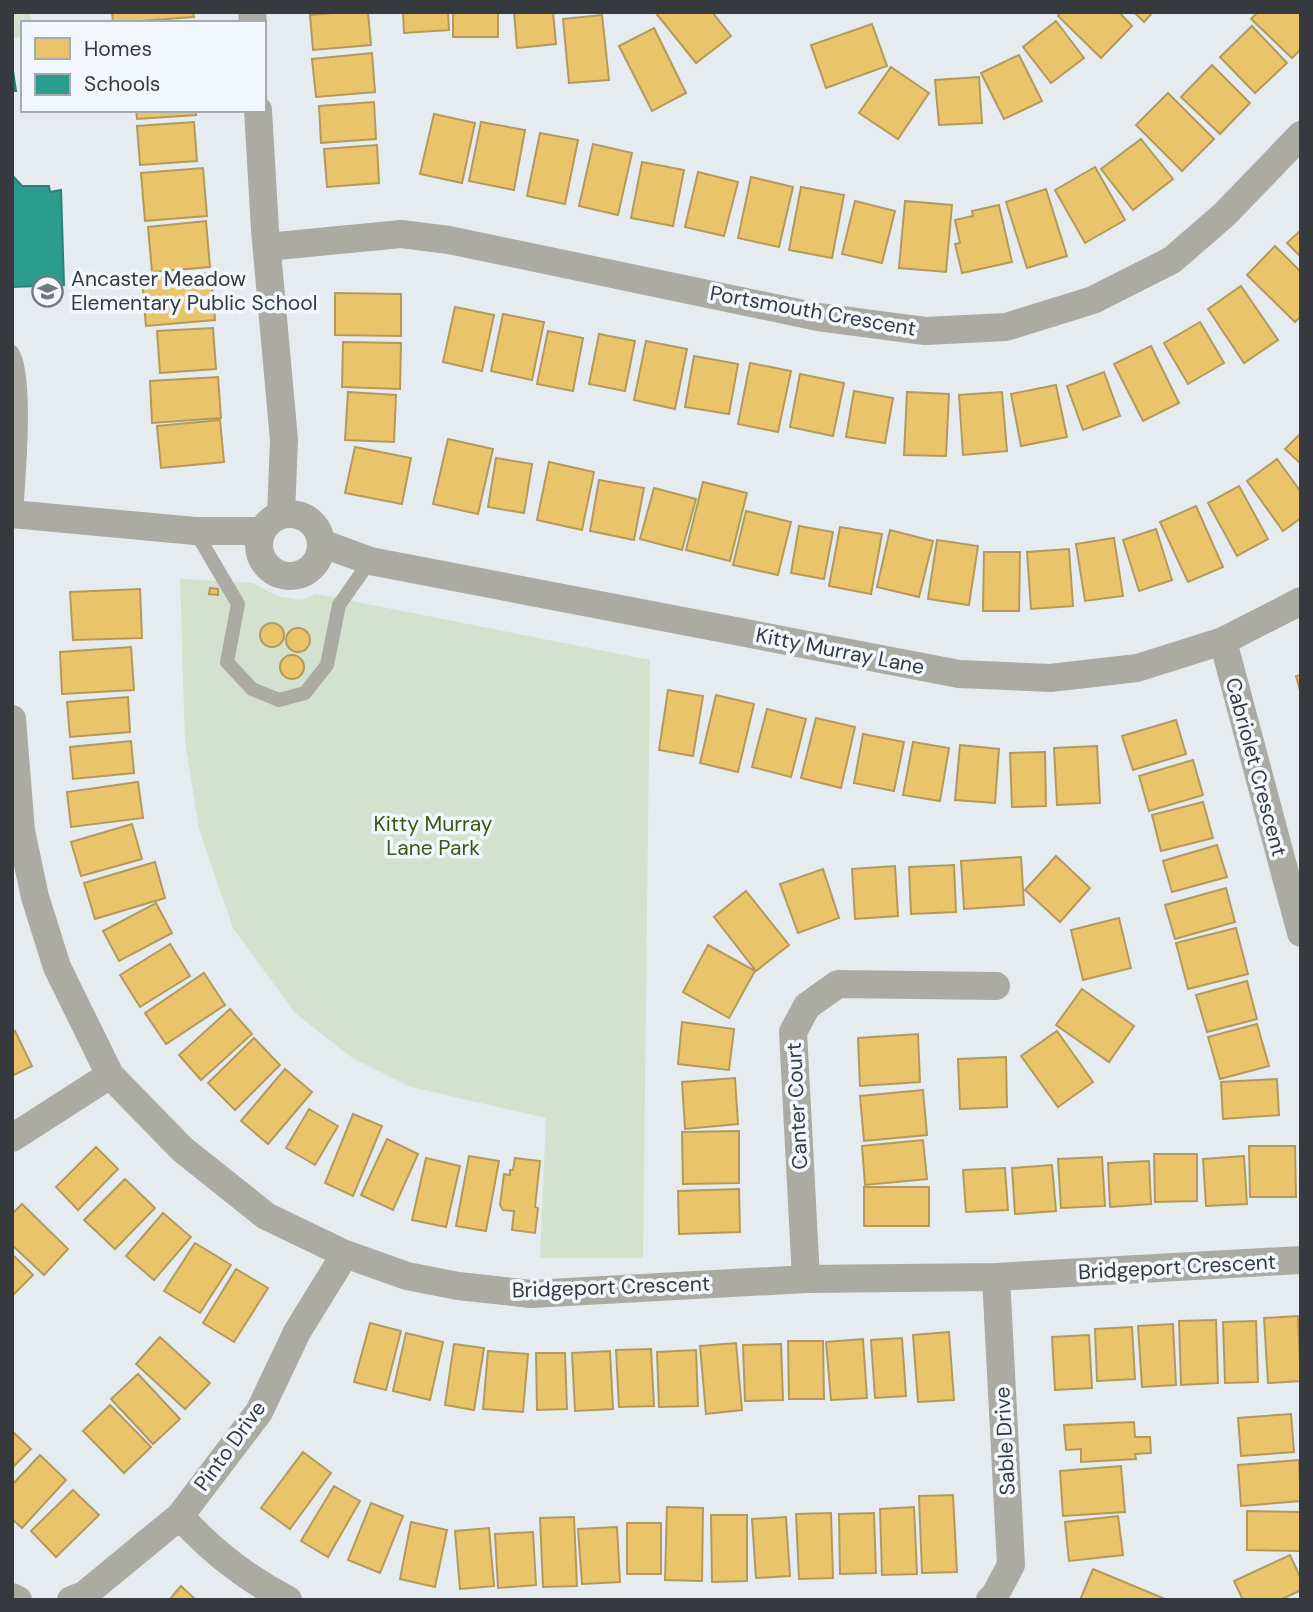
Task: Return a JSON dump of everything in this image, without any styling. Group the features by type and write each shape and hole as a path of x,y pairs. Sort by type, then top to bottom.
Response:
{"street":[{"path":"258,112 284,440 276,529"},
{"name":"Portsmouth Crescent","path":"267,247 401,234 449,240 818,317 925,331 1006,327 1093,300 1172,260 1225,214 1301,135"},
{"path":"14,514 195,531 276,529 314,524 318,554"},
{"name":"Kitty Murray Lane","path":"276,529 272,570 282,575 295,576 306,572 318,554 958,674 1050,678 1137,668 1223,642 1301,601"},
{"name":"Cabriolet Crescent","path":"1223,642 1301,933"},
{"name":"Bridgeport Crescent","path":"12,719 16,804 34,897 57,967 110,1075 182,1149 266,1216 345,1254 407,1276 458,1286 531,1294 806,1279 996,1277 1301,1260"},
{"name":"Canter Court","path":"806,1279 793,1032 807,1006 838,985 996,986"},
{"path":"12,1138 110,1075"},
{"name":"Pinto Drive","path":"71,1600 84,1595 180,1516 259,1412 297,1332 345,1254"},
{"name":"Sable Drive","path":"990,1600 1011,1565 996,1277"},
{"path":"180,1516 213,1550 256,1583 288,1600"},
{"path":"12,1597 19,1600"}],"lane":[{"path":"12,352 16,358 19,377 21,431 14,514"},
{"path":"195,531 239,604 227,662 252,689 279,700 305,693 327,665 339,604 370,562"}],"green space":[{"path":"12,12 30,12 31,21 21,21 21,36 12,39"},
{"name":"Kitty Murray Lane Park","path":"180,579 253,583 277,596 302,600 316,594 650,660 643,1258 540,1258 546,1118 411,1087 351,1057 295,1013 233,928 199,829 185,741"}],"building: Homes":[{"path":"112,12 193,12 194,17 140,21 113,21"},
{"path":"368,12 371,45 313,50 310,15"},
{"path":"403,12 448,12 449,30 404,33"},
{"path":"453,12 498,12 498,37 453,37"},
{"path":"514,12 553,12 556,44 517,48"},
{"path":"655,12 712,12 731,36 696,63"},
{"path":"1061,12 1119,12 1132,26 1101,58 1058,16"},
{"path":"1134,12 1153,12 1144,22"},
{"path":"1258,12 1301,12 1301,49 1292,58 1251,19"},
{"path":"602,15 609,80 569,83 563,19"},
{"path":"1056,21 1084,58 1051,83 1023,47"},
{"path":"872,24 887,66 826,88 811,45"},
{"path":"1252,26 1287,63 1255,93 1220,57"},
{"path":"654,28 686,93 652,111 619,46"},
{"path":"372,53 375,92 316,97 312,59"},
{"path":"1019,55 1042,101 1004,119 981,73"},
{"path":"1212,65 1250,103 1220,134 1181,97"},
{"path":"891,67 929,93 898,139 859,113"},
{"path":"979,77 982,123 939,125 935,80"},
{"path":"1168,93 1214,139 1182,171 1136,125"},
{"path":"374,102 376,139 321,143 319,106"},
{"path":"136,112 196,112 196,115 137,119"},
{"path":"434,114 475,123 462,183 420,174"},
{"path":"194,122 197,161 140,165 137,126"},
{"path":"481,122 525,130 514,190 469,181"},
{"path":"540,133 578,140 565,204 527,196"},
{"path":"1141,139 1173,179 1133,210 1101,169"},
{"path":"593,144 632,153 618,215 579,206"},
{"path":"377,145 379,183 327,187 324,149"},
{"path":"642,162 684,170 673,226 631,218"},
{"path":"1095,167 1125,220 1085,243 1055,190"},
{"path":"203,168 207,216 145,221 141,173"},
{"path":"698,172 738,182 724,236 685,227"},
{"path":"751,177 793,187 779,247 738,238"},
{"path":"801,187 844,195 832,258 789,250"},
{"path":"1046,189 1067,256 1027,268 1006,202"},
{"path":"855,201 895,211 882,263 842,254"},
{"path":"905,201 952,205 946,272 899,268"},
{"path":"999,205 1012,262 962,273 955,244 960,243 955,220 973,216 972,211"},
{"path":"206,221 210,267 152,272 148,227"},
{"path":"1301,230 1301,257 1287,243"},
{"path":"1275,246 1301,272 1301,316 1295,322 1247,275"},
{"path":"211,273 215,320 146,326 142,279"},
{"path":"1241,286 1278,340 1244,363 1208,309"},
{"path":"335,293 401,294 401,336 335,335"},
{"path":"455,307 494,315 482,371 443,362"},
{"path":"503,314 544,322 532,380 491,371"},
{"path":"1200,322 1224,363 1188,384 1164,343"},
{"path":"213,328 216,369 160,373 157,331"},
{"path":"548,331 583,338 573,391 537,384"},
{"path":"599,334 635,341 625,391 589,384"},
{"path":"646,341 687,349 675,409 634,400"},
{"path":"343,342 401,343 400,389 342,387"},
{"path":"1151,346 1179,403 1143,421 1114,364"},
{"path":"694,356 738,364 729,414 685,407"},
{"path":"750,363 791,371 778,432 738,424"},
{"path":"1104,372 1120,416 1083,430 1067,386"},
{"path":"800,374 844,383 833,436 790,427"},
{"path":"218,377 221,418 152,423 150,381"},
{"path":"1056,385 1067,437 1021,446 1011,394"},
{"path":"854,391 893,398 885,443 846,437"},
{"path":"348,392 396,395 394,442 345,440"},
{"path":"907,392 949,394 946,456 904,455"},
{"path":"1002,392 1007,451 963,455 959,395"},
{"path":"220,420 224,462 161,468 157,426"},
{"path":"1301,433 1301,464 1285,449"},
{"path":"448,439 493,449 478,514 433,504"},
{"path":"355,447 411,458 402,504 345,493"},
{"path":"496,458 532,464 524,513 488,507"},
{"path":"1277,459 1301,492 1301,518 1283,531 1247,481"},
{"path":"549,462 594,472 582,530 537,520"},
{"path":"599,480 644,488 634,540 590,531"},
{"path":"703,482 747,493 730,561 686,550"},
{"path":"1239,486 1268,539 1237,556 1208,503"},
{"path":"654,488 696,499 682,550 640,539"},
{"path":"1196,506 1223,567 1188,582 1160,522"},
{"path":"746,511 791,522 778,575 733,565"},
{"path":"799,526 833,532 824,579 791,573"},
{"path":"840,527 882,534 871,594 829,586"},
{"path":"1156,529 1172,580 1139,591 1123,540"},
{"path":"890,530 933,541 919,597 877,587"},
{"path":"1114,538 1123,596 1085,601 1076,544"},
{"path":"937,540 978,546 969,605 928,599"},
{"path":"1069,549 1073,606 1031,609 1027,552"},
{"path":"984,552 1020,552 1019,611 983,611"},
{"path":"210,588 218,589 218,595 209,594"},
{"path":"140,589 142,638 73,640 70,592"},
{"path":"272,623 280,627 284,635 280,643 272,647 264,643 260,635 264,627"},
{"path":"298,628 306,632 310,640 306,648 298,652 290,648 286,640 290,632"},
{"path":"131,647 134,690 62,694 60,652"},
{"path":"292,655 300,659 304,667 300,675 292,679 284,675 280,667 284,659"},
{"path":"1301,675 1301,694 1296,676"},
{"path":"668,690 703,696 693,756 659,750"},
{"path":"716,695 754,704 738,772 700,763"},
{"path":"128,697 130,732 70,737 67,702"},
{"path":"767,709 806,719 791,777 752,767"},
{"path":"816,718 855,727 841,788 801,778"},
{"path":"1176,720 1186,754 1133,770 1122,736"},
{"path":"863,734 904,742 894,791 854,783"},
{"path":"131,741 134,773 73,779 70,747"},
{"path":"913,742 949,748 940,801 903,795"},
{"path":"960,745 999,749 995,803 955,800"},
{"path":"1097,746 1100,803 1057,805 1054,748"},
{"path":"1045,752 1046,806 1012,807 1010,753"},
{"path":"1193,760 1203,795 1149,811 1139,776"},
{"path":"138,782 143,818 71,827 67,792"},
{"path":"1203,802 1213,838 1161,851 1152,815"},
{"path":"132,824 142,859 81,876 71,842"},
{"path":"1217,845 1227,877 1172,892 1163,861"},
{"path":"1056,856 1090,888 1060,922 1025,890"},
{"path":"1021,857 1024,905 964,909 961,861"},
{"path":"155,862 165,898 95,919 84,883"},
{"path":"954,865 956,912 911,914 909,867"},
{"path":"895,866 898,916 855,919 852,869"},
{"path":"823,869 839,918 798,933 780,884"},
{"path":"1226,888 1235,922 1175,939 1165,905"},
{"path":"746,891 789,945 756,971 714,917"},
{"path":"156,903 172,933 119,961 103,931"},
{"path":"1119,918 1131,968 1083,980 1071,930"},
{"path":"1236,928 1248,974 1188,989 1176,943"},
{"path":"170,944 190,976 140,1007 120,975"},
{"path":"708,945 755,971 729,1018 683,992"},
{"path":"204,973 225,1005 166,1044 145,1013"},
{"path":"1247,981 1257,1019 1207,1032 1196,995"},
{"path":"1082,989 1134,1026 1109,1062 1056,1025"},
{"path":"230,1009 252,1034 201,1080 179,1055"},
{"path":"682,1022 734,1029 729,1070 678,1064"},
{"path":"1257,1024 1269,1066 1220,1079 1208,1037"},
{"path":"15,1031 32,1066 12,1076 12,1033"},
{"path":"1057,1031 1093,1082 1058,1107 1021,1056"},
{"path":"918,1034 920,1082 860,1086 858,1038"},
{"path":"254,1038 280,1065 235,1110 208,1083"},
{"path":"1006,1057 1007,1107 960,1109 958,1059"},
{"path":"285,1069 312,1092 268,1144 241,1121"},
{"path":"735,1078 738,1124 685,1129 682,1082"},
{"path":"1277,1079 1279,1115 1223,1119 1221,1082"},
{"path":"923,1090 927,1135 864,1141 860,1096"},
{"path":"309,1109 338,1126 315,1165 286,1148"},
{"path":"353,1114 382,1126 353,1196 325,1183"},
{"path":"739,1131 739,1183 683,1184 682,1132"},
{"path":"387,1139 418,1154 393,1210 361,1195"},
{"path":"923,1140 927,1179 865,1185 862,1146"},
{"path":"1249,1146 1295,1146 1296,1197 1250,1197"},
{"path":"96,1147 118,1169 78,1210 56,1187"},
{"path":"1154,1154 1197,1154 1197,1201 1155,1202"},
{"path":"469,1156 499,1161 486,1231 456,1226"},
{"path":"1244,1156 1247,1204 1206,1206 1203,1159"},
{"path":"1102,1157 1105,1206 1061,1208 1058,1159"},
{"path":"426,1158 460,1166 446,1227 412,1220"},
{"path":"515,1158 540,1161 535,1233 512,1230 514,1211 503,1210 500,1205 504,1174 510,1175"},
{"path":"1149,1161 1151,1204 1110,1207 1108,1163"},
{"path":"1052,1165 1056,1211 1015,1214 1012,1168"},
{"path":"1005,1168 1008,1210 966,1212 963,1170"},
{"path":"125,1179 155,1208 115,1249 84,1220"},
{"path":"864,1187 929,1187 929,1226 864,1226"},
{"path":"739,1189 740,1232 679,1234 678,1191"},
{"path":"22,1204 68,1249 44,1275 12,1245 12,1214"},
{"path":"163,1213 191,1237 154,1280 126,1256"},
{"path":"195,1243 231,1265 200,1313 164,1291"},
{"path":"12,1254 33,1275 12,1296"},
{"path":"236,1269 268,1288 234,1342 203,1323"},
{"path":"1298,1316 1301,1381 1268,1383 1264,1318"},
{"path":"1216,1320 1218,1383 1181,1385 1179,1321"},
{"path":"1256,1321 1258,1382 1225,1383 1223,1322"},
{"path":"370,1323 401,1331 386,1390 354,1382"},
{"path":"1173,1324 1176,1385 1142,1387 1138,1326"},
{"path":"1132,1327 1135,1379 1097,1381 1095,1329"},
{"path":"949,1332 954,1400 918,1402 913,1335"},
{"path":"406,1333 443,1342 430,1400 393,1391"},
{"path":"1089,1335 1092,1388 1055,1390 1052,1337"},
{"path":"160,1337 210,1383 185,1409 136,1364"},
{"path":"902,1338 906,1396 875,1398 871,1340"},
{"path":"863,1339 867,1398 831,1400 826,1342"},
{"path":"788,1341 823,1341 824,1399 789,1399"},
{"path":"736,1343 742,1410 706,1414 700,1346"},
{"path":"454,1344 484,1348 474,1410 445,1405"},
{"path":"781,1344 783,1400 745,1401 743,1345"},
{"path":"651,1349 654,1406 619,1407 616,1350"},
{"path":"696,1350 698,1406 659,1407 657,1352"},
{"path":"488,1351 528,1354 523,1412 483,1409"},
{"path":"610,1351 613,1409 575,1411 572,1353"},
{"path":"536,1353 565,1353 567,1409 537,1410"},
{"path":"138,1374 180,1419 153,1444 111,1399"},
{"path":"110,1405 151,1447 124,1473 83,1431"},
{"path":"1291,1414 1294,1452 1241,1456 1238,1418"},
{"path":"1134,1422 1135,1437 1150,1437 1151,1453 1135,1454 1136,1459 1081,1462 1081,1449 1066,1450 1064,1425"},
{"path":"12,1431 31,1449 12,1468"},
{"path":"303,1452 331,1473 290,1529 261,1508"},
{"path":"40,1455 66,1480 22,1528 12,1519 12,1485"},
{"path":"1299,1460 1301,1501 1241,1506 1238,1465"},
{"path":"1121,1466 1125,1512 1063,1516 1060,1471"},
{"path":"334,1486 360,1501 328,1557 301,1541"},
{"path":"73,1490 99,1515 56,1557 31,1531"},
{"path":"953,1495 957,1572 922,1573 919,1496"},
{"path":"371,1503 403,1516 380,1573 348,1560"},
{"path":"667,1507 703,1508 702,1581 665,1580"},
{"path":"914,1507 917,1574 882,1575 880,1509"},
{"path":"1247,1511 1301,1512 1300,1551 1247,1550"},
{"path":"831,1513 833,1578 799,1579 796,1514"},
{"path":"874,1513 876,1573 840,1574 839,1514"},
{"path":"711,1515 747,1515 747,1581 712,1582"},
{"path":"1118,1516 1123,1555 1069,1561 1065,1522"},
{"path":"574,1517 577,1586 543,1587 540,1518"},
{"path":"786,1517 790,1576 756,1578 752,1519"},
{"path":"411,1522 447,1530 435,1587 400,1579"},
{"path":"627,1523 661,1523 661,1574 627,1574"},
{"path":"617,1527 620,1582 582,1584 578,1529"},
{"path":"489,1528 494,1586 460,1589 455,1531"},
{"path":"533,1532 536,1585 498,1588 495,1534"},
{"path":"1290,1555 1301,1579 1301,1590 1280,1600 1243,1600 1234,1581"},
{"path":"1093,1569 1165,1599 1080,1600"},
{"path":"181,1586 196,1600 169,1600"}],"building: Schools":[{"path":"12,64 16,91 12,91"},
{"path":"12,175 22,186 49,186 50,192 61,190 64,285 12,287"}],"place":[{"name":"Ancaster Meadow Elementary Public School","path":"48,291"}]}
